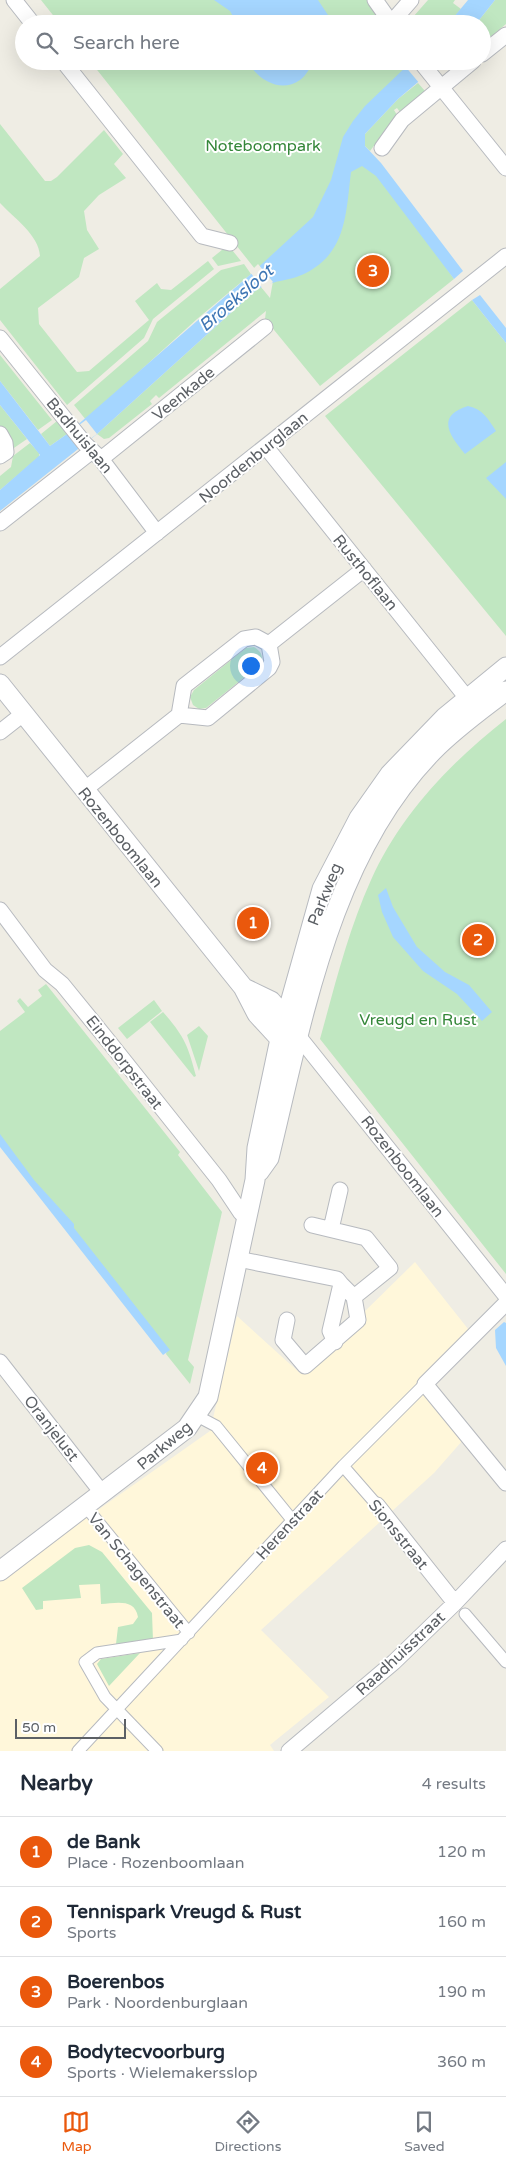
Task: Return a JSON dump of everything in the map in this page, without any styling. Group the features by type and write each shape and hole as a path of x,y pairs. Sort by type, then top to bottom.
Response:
{"street":[{"path":"14,0 26,15"},
{"path":"375,0 385,15"},
{"path":"398,15 411,0"},
{"path":"491,47 506,35"},
{"path":"70,70 202,236 230,243"},
{"path":"427,70 506,168"},
{"path":"382,148 402,120 438,84 459,70"},
{"name":"Noordenburglaan","path":"0,657 506,256"},
{"name":"Veenkade","path":"0,523 92,451 265,327"},
{"name":"Badhuislaan","path":"0,338 158,533"},
{"path":"0,434 6,443 3,454"},
{"name":"Rusthoflaan","path":"266,446 466,698"},
{"path":"269,644 364,569"},
{"path":"84,790 179,715 184,686 199,674 244,639 256,637 269,644"},
{"path":"179,715 208,718 269,668 272,662 269,644"},
{"name":"Parkweg","path":"0,1571 166,1446 187,1428 197,1416 208,1397 255,1180 257,1148 280,1039 322,888 359,818 406,756 466,698 506,667"},
{"name":"Rozenboomlaan","path":"0,684 244,988 257,1014 280,1039"},
{"name":"Parkweg","path":"255,1180 269,1158 299,1037 340,898 371,836 394,798 438,747 506,691"},
{"path":"0,732 23,714"},
{"name":"Einddorpstraat","path":"0,910 46,970 62,984 219,1180 241,1213 248,1214"},
{"name":"Rozenboomlaan","path":"244,988 271,1001 286,1015 299,1037 506,1296"},
{"path":"280,1039 299,1037"},
{"path":"331,1230 340,1190"},
{"path":"312,1225 366,1238 390,1268 354,1297"},
{"path":"238,1259 299,1274 336,1279 354,1297 358,1320 301,1370 283,1340 287,1320"},
{"path":"335,1342 330,1331 341,1284"},
{"name":"Herenstraat","path":"78,1751 343,1466 506,1303"},
{"name":"Oranjelust","path":"0,1362 103,1494"},
{"path":"425,1384 506,1482"},
{"path":"197,1416 216,1426 293,1521"},
{"name":"Sionsstraat","path":"343,1466 506,1662"},
{"name":"Van Schagenstraat","path":"86,1507 185,1636"},
{"name":"Raadhuisstraat","path":"289,1751 460,1608 506,1548"},
{"path":"157,1751 118,1708 105,1697 85,1662 96,1654 185,1636"}],"shaded area":[{"path":"415,1262 476,1339 424,1391 463,1440 434,1473 261,1630 329,1697 270,1745 274,1751 0,1751 0,1579 210,1431 237,1316 301,1374"}],"green space":[{"path":"41,0 369,0 380,15 53,15"},
{"path":"428,0 455,0 453,3 461,9 456,15 415,15"},
{"path":"495,0 506,0 506,24 491,36 491,15 483,15"},
{"name":"Noteboompark","path":"97,70 404,70 359,124 326,215 263,279"},
{"path":"418,83 425,91 400,112 397,108 394,110 397,115 370,151 365,146 365,134 398,99"},
{"path":"0,124 45,181 51,181 57,177 104,130 123,154 114,164 126,178 99,195 84,211 87,230 99,249 84,258 79,277 38,308 39,324 77,372 89,371 149,320 135,301 157,283 161,289 171,290 208,261 214,269 153,319 144,338 67,405 0,320 0,289 40,256 39,248 31,234 0,203"},
{"path":"364,159 408,212 454,279 320,386 265,319 266,311 159,398 156,395 150,401 152,404 109,438 104,439 97,434 255,291 261,287 270,298 273,281 350,166"},
{"path":"228,245 241,261 218,266 212,258"},
{"path":"244,264 251,274 197,319 86,420 74,405 148,341 157,322 221,270"},
{"path":"472,300 506,343 506,636 325,416"},
{"path":"0,355 52,420 38,430 0,381"},
{"path":"0,405 27,439 11,450 0,428"},
{"path":"57,421 67,434 50,446 41,434"},
{"path":"30,443 39,453 39,457 0,490 0,476 11,467 13,456"},
{"path":"254,647 261,654 261,664 206,708 199,709 193,705 190,697 194,690 246,648"},
{"name":"Vreugd en Rust","path":"506,719 506,1274 320,1039 342,958 355,919 383,856 397,833 429,791 466,753"},
{"path":"46,984 180,1152 178,1155 222,1212 188,1360 194,1367 190,1384 166,1354 167,1350 0,1142 0,1031 25,1012 17,1001 20,998 28,1007 42,996 38,990"},
{"path":"154,1000 162,1011 127,1039 118,1028"},
{"path":"163,1012 176,1028 188,1048 196,1076 194,1077 150,1022"},
{"path":"199,1026 208,1036 199,1071 187,1035"},
{"path":"89,1545 102,1552 152,1613 153,1641 116,1644 118,1627 133,1624 138,1617 136,1611 129,1604 101,1604 100,1584 79,1585 81,1598 43,1601 43,1609 36,1610 22,1588 75,1548"},
{"path":"140,1653 109,1686 97,1664 101,1659"}],"water":[{"path":"214,0 318,0 328,15 232,15 230,11"},
{"path":"468,0 495,0 483,15 456,15"},
{"path":"253,70 309,70 300,80 285,85 277,85"},
{"name":"Broeksloot","path":"403,70 432,70 398,99 365,134 365,146 381,163 463,271 454,279 376,176 362,166 351,172 348,202 342,230 330,254 320,264 300,276 268,284 255,291 97,434 0,511 0,490 40,455 0,405 0,381 50,446 67,434 251,274 313,217 331,180 343,137 365,106"},
{"path":"480,295 506,328 506,343 472,300"},
{"path":"468,406 478,409 496,431 465,454 454,440 448,427 452,415"},
{"path":"506,462 506,499 486,478"},
{"path":"386,888 393,907 417,947 445,972 469,985 492,1012 482,1021 457,994 423,971 393,937 382,912 378,895"},
{"path":"0,1134 34,1180 74,1224 74,1228 170,1350 163,1355 0,1147"},
{"path":"504,1322 506,1323 506,1366 496,1348 495,1330"}],"pier":[{"path":"408,70 437,70 420,84"},
{"path":"258,264 273,282 263,289 250,272"},
{"path":"86,420 97,434 78,448 67,434"}],"place":[{"name":"Boerenbos","path":"373,271"},
{"name":"de Bank","path":"253,923"},
{"name":"Tennispark Vreugd & Rust","path":"478,940"},
{"name":"Bodytecvoorburg","path":"262,1468"}]}
